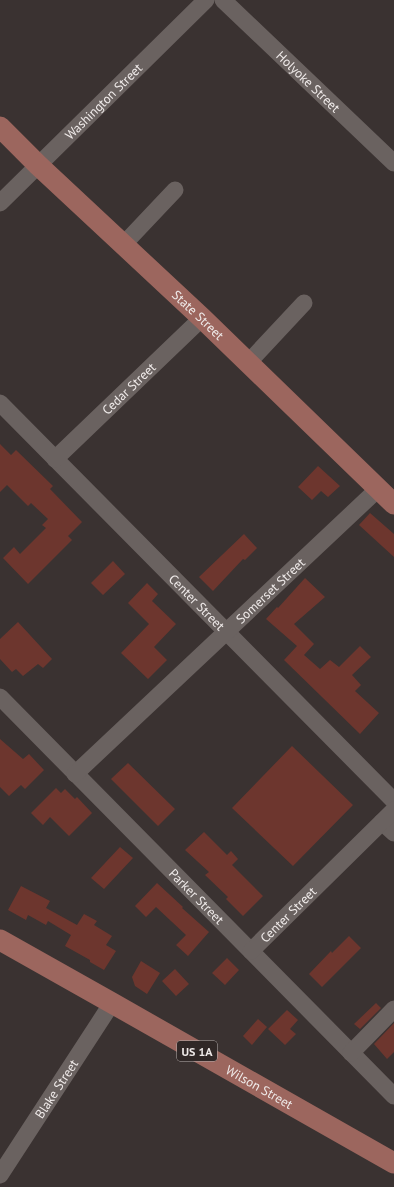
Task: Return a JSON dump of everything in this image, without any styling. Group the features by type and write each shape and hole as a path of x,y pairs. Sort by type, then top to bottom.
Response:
{"main road":[{"name":"State Street","path":"0,128 202,318 394,504"},
{"name":"Wilson Street","path":"0,940 394,1163"}],"street":[{"name":"Washington Street","path":"0,202 206,0"},
{"name":"Holyoke Street","path":"223,0 394,163"},
{"path":"123,245 175,190"},
{"path":"248,363 304,303"},
{"name":"Cedar Street","path":"55,459 202,318"},
{"name":"Center Street","path":"0,403 394,801"},
{"name":"Somerset Street","path":"75,774 378,489"},
{"name":"Parker Street","path":"0,697 394,1096"},
{"name":"Center Street","path":"251,951 390,822"},
{"name":"Blake Street","path":"0,1175 112,1003"},
{"path":"351,1053 394,1009"}],"building":[{"path":"0,444 11,455 16,450 53,486 50,489 82,522 68,536 72,540 28,584 3,558 14,547 20,554 46,528 42,525 48,519 31,503 28,506 7,485 0,492"},
{"path":"318,466 340,486 328,497 321,491 312,500 298,487"},
{"path":"370,513 394,534 394,557 359,525"},
{"path":"244,534 257,548 245,560 243,559 213,591 199,577"},
{"path":"113,561 125,574 103,595 91,583"},
{"path":"305,578 325,597 294,624 314,644 304,655 320,669 330,660 339,667 360,646 371,657 352,675 361,685 355,691 379,713 360,734 284,660 297,646 266,619"},
{"path":"147,583 158,594 152,601 176,624 154,647 167,660 148,679 121,653 149,624 128,603"},
{"path":"18,622 52,659 43,668 38,664 23,676 16,669 12,672 0,659 0,639"},
{"path":"0,739 23,759 29,754 44,770 25,789 21,785 9,796 0,787"},
{"path":"292,746 353,805 293,866 232,808"},
{"path":"128,763 175,809 158,826 111,779"},
{"path":"56,788 61,793 65,789 75,799 77,797 92,813 69,836 50,817 43,825 31,813"},
{"path":"204,832 227,855 231,851 238,859 232,865 263,896 243,916 226,899 228,897 205,875 209,872 185,850"},
{"path":"120,847 133,858 104,889 91,878"},
{"path":"157,883 209,932 188,956 176,945 186,935 156,907 146,917 135,906"},
{"path":"21,886 50,901 46,908 77,925 84,914 97,921 94,925 112,936 106,945 116,951 104,970 65,946 71,935 48,921 46,925 28,915 26,920 8,910"},
{"path":"349,936 361,948 322,987 309,974 331,951 332,953"},
{"path":"227,958 239,970 225,985 212,973"},
{"path":"141,961 160,973 147,994 135,986 132,977"},
{"path":"175,969 189,984 176,996 162,981"},
{"path":"376,1003 381,1008 360,1029 354,1024"},
{"path":"287,1010 298,1020 290,1029 296,1034 285,1045 268,1029"},
{"path":"258,1019 267,1027 252,1045 243,1036"},
{"path":"394,1023 394,1052 387,1059 374,1044"}]}
